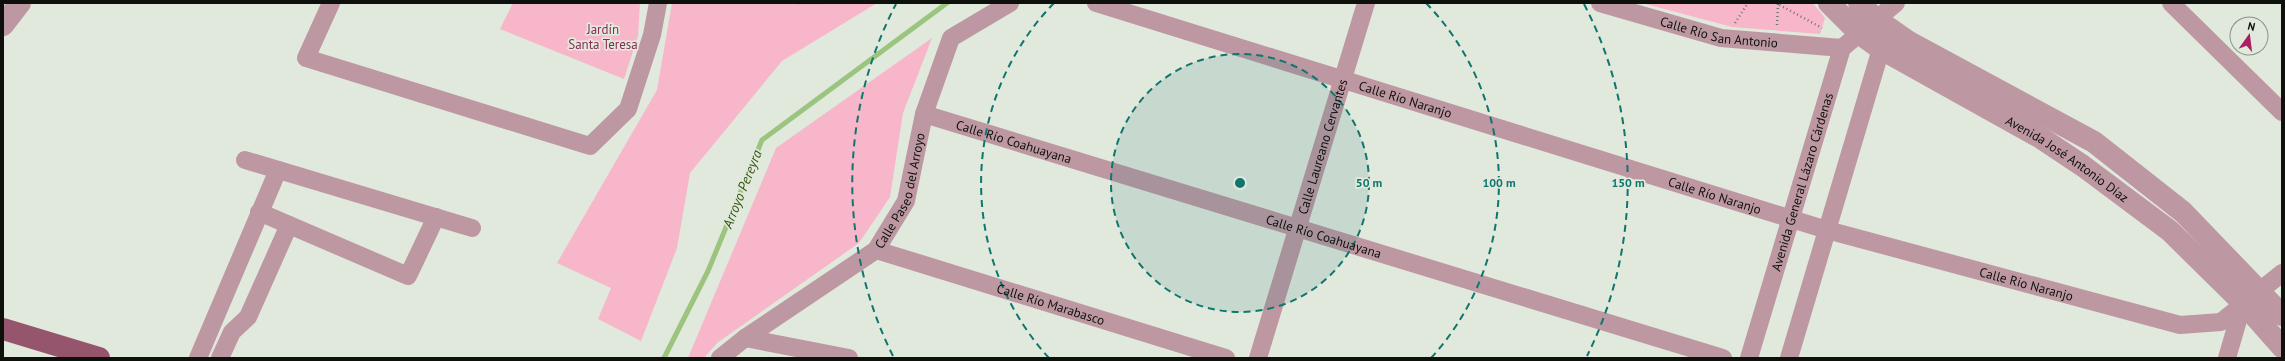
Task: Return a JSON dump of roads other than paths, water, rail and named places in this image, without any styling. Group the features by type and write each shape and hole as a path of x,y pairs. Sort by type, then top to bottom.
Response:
{"main road":[{"path":"3,328 99,358"}],"street":[{"path":"3,25 20,3"},
{"path":"331,3 306,58 590,146 628,109 652,35 658,3"},
{"name":"Calle Paseo del Arroyo","path":"720,358 745,338 876,250 906,201 924,114 951,38 1010,3"},
{"name":"Calle Río Naranjo","path":"1096,3 1827,230 2180,325 2221,322 2282,273"},
{"name":"Calle Laureano Cervantes","path":"1258,358 1344,80 1366,3"},
{"name":"Calle Río San Antonio","path":"1600,3 1721,38 1842,48"},
{"name":"Avenida José Antonio Díaz","path":"1829,3 1859,33 1881,49 2041,138 2083,166 2170,231 2251,297 2282,315"},
{"name":"Avenida José Antonio Díaz","path":"1859,3 1876,19 1909,42 2094,142 2183,212 2251,297 2282,347"},
{"path":"1842,48 1896,3"},
{"path":"2171,3 2282,112"},
{"path":"1789,358 1881,49 1876,19"},
{"name":"Avenida General Lázaro Cárdenas","path":"1749,358 1842,48"},
{"name":"Calle Río Coahuayana","path":"924,114 1722,358"},
{"path":"245,160 472,228"},
{"path":"198,358 278,170"},
{"path":"259,212 408,276 436,217"},
{"path":"220,358 232,332 248,317 289,225"},
{"name":"Calle Río Marabasco","path":"876,250 1226,358"},
{"path":"2226,358 2251,297"},
{"path":"745,338 849,358"}],"waterway":[{"name":"Arroyo Pereyra","path":"664,358 708,271 762,140 947,3"}],"park label":[{"name":"Jardín Santa Teresa","path":"603,36"}]}
